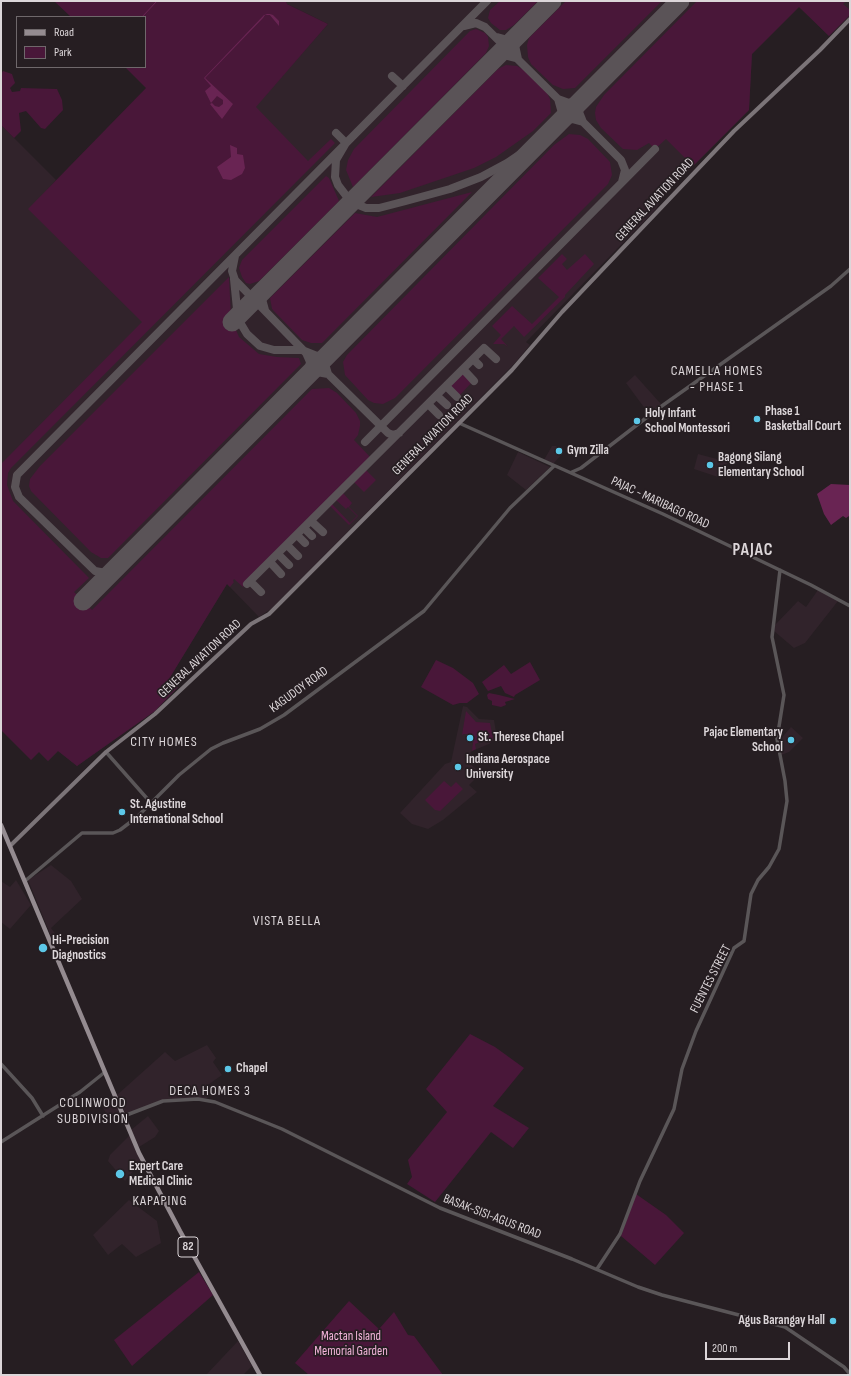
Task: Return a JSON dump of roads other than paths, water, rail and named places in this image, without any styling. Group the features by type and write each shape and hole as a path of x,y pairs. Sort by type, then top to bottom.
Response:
{"main road":[{"name":"GENERAL AVIATION ROAD","path":"11,845 106,752 155,714 251,624 269,614 516,366 554,322 653,218 677,189 734,130 822,48 850,19"},
{"name":"82","path":"1,825 11,845 105,1072 113,1085 124,1116 154,1184 260,1375"}],"street":[{"path":"571,472 581,468 659,408 831,286 850,269"},
{"name":"PAJAC - MARIBAGO ROAD","path":"459,423 554,466 580,476 780,570 850,606"},
{"name":"KAGUDOY ROAD","path":"25,881 82,833 113,833 127,824 151,804 179,775 211,749 223,742 260,729 289,712 358,658 424,611 510,508 530,487 554,466"},
{"path":"580,476 581,468"},
{"name":"FUENTES STREET","path":"597,1269 620,1234 648,1163 674,1109 682,1069 696,1031 734,948 744,941 751,894 758,880 769,867 779,849 787,801 785,781 777,739 784,695 772,637 780,570"},
{"path":"106,752 151,804"},
{"path":"1,1064 32,1098 43,1116"},
{"path":"1,1142 80,1092 105,1072"},
{"name":"BASAK-SISI-AGUS ROAD","path":"124,1116 163,1101 198,1099 215,1102 282,1129 440,1208 662,1295 725,1313 762,1320 785,1327 844,1367 850,1374"}],"waterway":[{"path":"143,16 157,1"}],"place":[{"name":"Phase 1 Basketball Court","path":"757,419"},
{"name":"Holy Infant School Montessori","path":"637,421"},
{"name":"Gym Zilla","path":"559,451"},
{"name":"Bagong Silang Elementary School","path":"710,465"},
{"name":"St. Therese Chapel","path":"470,738"},
{"name":"Pajac Elementary School","path":"791,740"},
{"name":"Indiana Aerospace University","path":"458,767"},
{"name":"St. Agustine International School","path":"122,812"},
{"name":"Hi-Precision Diagnostics","path":"43,948"},
{"name":"Chapel","path":"228,1069"},
{"name":"Expert Care MEdical Clinic","path":"120,1174"},
{"name":"Agus Barangay Hall","path":"833,1321"}],"district":[{"name":"CAMELLA HOMES - PHASE 1","path":"717,380"},
{"name":"PAJAC","path":"753,551"},
{"name":"CITY HOMES","path":"164,742"},
{"name":"VISTA BELLA","path":"287,921"},
{"name":"DECA HOMES 3","path":"210,1091"},
{"name":"COLINWOOD SUBDIVISION","path":"93,1112"},
{"name":"KAPAPING","path":"160,1201"}],"park label":[{"name":"Mactan Island Memorial Garden","path":"351,1344"}]}
